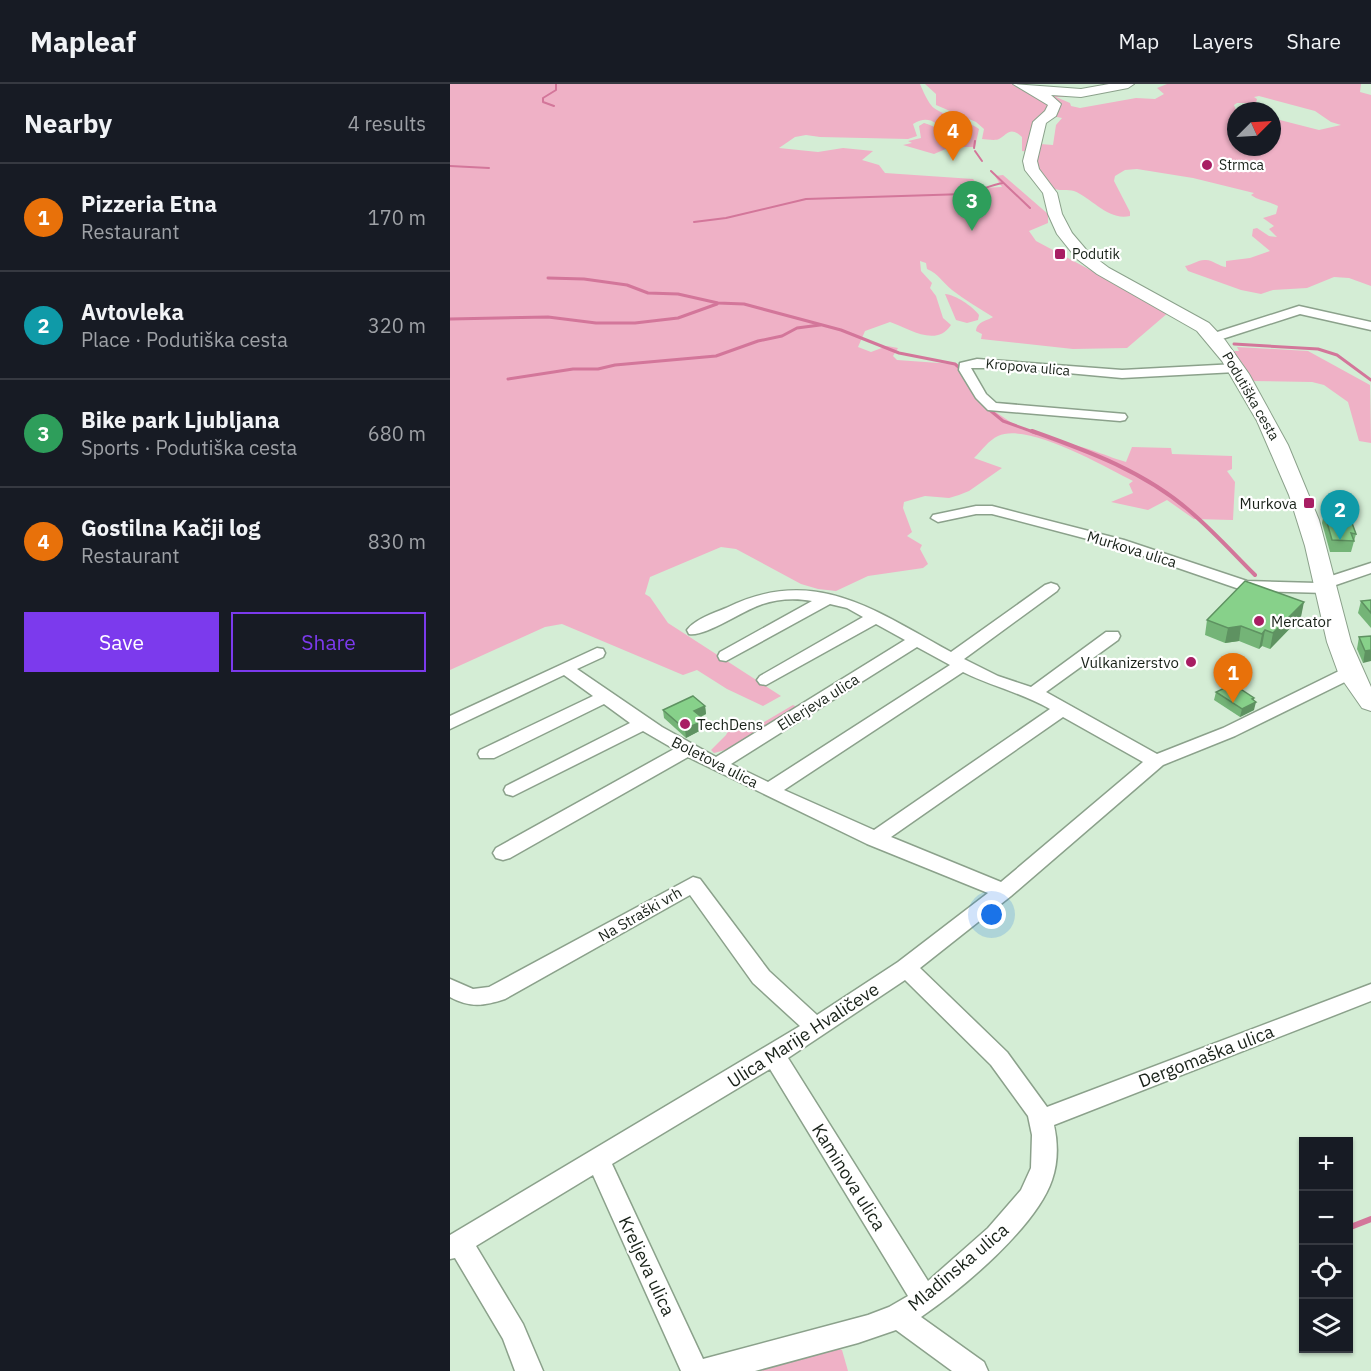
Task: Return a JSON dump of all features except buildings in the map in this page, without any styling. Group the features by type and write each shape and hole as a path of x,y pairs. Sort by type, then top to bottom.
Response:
{"street":[{"path":"1019,84 1037,89 1080,93 1128,84"},
{"name":"Podutiška cesta","path":"1037,89 1055,107 1040,122 1030,161 1050,193 1055,214 1072,245 1103,271 1203,327 1215,337 1272,429 1313,539 1349,673 1371,704"},
{"path":"1215,337 1299,310 1371,326"},
{"name":"Kropova ulica","path":"1120,417 993,407 981,398 976,384 964,370 965,366 977,363 1004,363 1122,374 1236,368"},
{"name":"Murkova ulica","path":"938,518 976,510 992,510 1119,543 1245,586 1326,585 1371,568"},
{"path":"770,790 957,662 1051,588"},
{"path":"695,630 743,604 762,598 798,594 829,598 853,605 992,680 1034,693 1156,761"},
{"path":"726,656 829,598"},
{"path":"765,680 876,617"},
{"path":"1034,693 1112,636"},
{"name":"Ellerjeva ulica","path":"718,764 917,640"},
{"path":"450,723 597,653"},
{"name":"Boletova ulica","path":"565,669 604,697 688,749 874,839 1004,891"},
{"name":"Ulica Marije Hvaličeve","path":"529,1371 514,1333 455,1246 774,1055 906,968 1004,891 1156,761 1229,732 1349,673"},
{"path":"488,754 604,697"},
{"path":"874,839 1062,708"},
{"path":"513,790 644,723"},
{"path":"503,853 688,749"},
{"name":"Na Straški vrh","path":"450,987 468,998 482,998 497,993 693,884 761,977 816,1028"},
{"name":"Mladinska ulica","path":"706,1371 844,1334 899,1316 924,1299 990,1244 1014,1218 1039,1183 1044,1153 1040,1120 1009,1069 906,968"},
{"name":"Dergomaška ulica","path":"1040,1120 1371,992"},
{"name":"Kaminova ulica","path":"774,1055 924,1299"},
{"name":"Kreljeva ulica","path":"599,1161 695,1371"},
{"path":"899,1316 974,1371"}],"shaded area":[{"path":"450,84 920,84 934,108 979,129 975,147 956,147 934,122 921,120 913,124 917,136 908,139 806,135 795,137 779,148 818,152 843,148 873,151 862,160 879,165 885,173 973,179 981,188 1002,187 995,176 1003,175 1048,214 1048,223 1029,231 1036,241 1169,312 1127,348 1073,349 981,339 982,334 976,331 977,328 980,323 993,317 952,290 927,269 926,263 920,261 921,271 932,283 930,288 936,296 943,318 951,325 945,332 930,336 913,332 890,322 865,331 858,347 871,352 887,346 898,348 893,356 897,360 953,364 961,370 991,409 1021,429 1066,445 1086,448 1126,462 1132,447 1171,448 1172,454 1232,456 1232,469 1227,471 1235,482 1233,520 1194,519 1167,500 1148,510 1111,502 1133,493 1129,484 1133,481 1047,440 1011,433 995,438 974,458 1002,468 969,491 949,498 925,496 904,502 903,508 912,532 907,536 922,545 920,549 928,564 923,568 868,576 836,591 801,584 736,549 721,547 650,577 645,594 650,597 668,623 781,696 763,706 727,689 697,670 683,675 562,624 545,627 450,670"},
{"path":"925,84 1013,84 1031,92 1050,106 1029,152 1022,151 1022,137 1012,131 997,140 982,139 984,129 976,122 936,105 936,94"},
{"path":"1167,84 1361,84 1360,92 1371,95 1371,286 1349,278 1334,277 1307,288 1273,290 1261,294 1241,290 1188,271 1185,266 1201,260 1209,260 1226,267 1226,261 1250,258 1270,251 1252,236 1253,229 1257,228 1269,236 1277,237 1269,229 1274,226 1263,218 1276,214 1278,206 1257,199 1251,195 1254,193 1193,178 1137,169 1125,170 1115,176 1114,181 1130,212 1130,216 1122,217 1107,212 1081,194 1069,190 1057,190 1049,184 1035,161 1040,144 1053,145 1056,125 1062,118 1052,116 1060,109 1060,104 1048,94 1078,96 1056,97 1070,103 1071,106 1080,108 1136,98 1155,99 1164,94 1157,88"},
{"path":"924,123 940,132 948,148 934,154 903,145 912,143 908,141 921,138 919,126"},
{"path":"945,294 954,296 968,305 979,315 978,320 967,323 956,320"},
{"path":"1237,347 1308,351 1370,385 1371,443 1359,441 1348,402 1324,385 1312,382 1249,381 1231,351 1239,351"},
{"path":"793,705 797,707 729,749 714,753 711,750 726,735 730,727 744,721 754,728"},
{"path":"835,1348 842,1350 848,1371 749,1371"}],"waterway":[{"path":"554,106 543,102 543,98 556,90 556,84"},
{"path":"974,148 975,141"},
{"path":"975,151 982,161"},
{"path":"450,166 489,168"},
{"path":"991,171 1030,208"},
{"path":"694,222 726,218 806,199 965,194 1003,183"},
{"path":"548,278 584,279 627,285 648,293 678,294 718,303 744,304 841,330 899,353 955,364 962,370"},
{"path":"450,319 548,317 596,323 635,323 678,318 717,304"},
{"path":"508,379 573,369 598,369 615,365 716,356 758,341 782,336 797,328 820,325"},
{"path":"1234,344 1318,349 1337,355 1371,380"},
{"path":"986,407 1003,421 1036,433"},
{"path":"1032,431 1116,464 1155,486 1200,520 1255,575"},
{"path":"1353,1226 1371,1219"}],"place":[{"name":"Gostilna Kačji log","path":"953,161"},
{"name":"Strmca","path":"1207,165"},
{"name":"Bike park Ljubljana","path":"972,231"},
{"name":"Podutik","path":"1060,254"},
{"name":"Murkova","path":"1309,503"},
{"name":"Avtovleka","path":"1340,540"},
{"name":"Mercator","path":"1259,621"},
{"name":"Vulkanizerstvo","path":"1191,662"},
{"name":"Pizzeria Etna","path":"1233,703"},
{"name":"TechDens","path":"685,724"}]}
